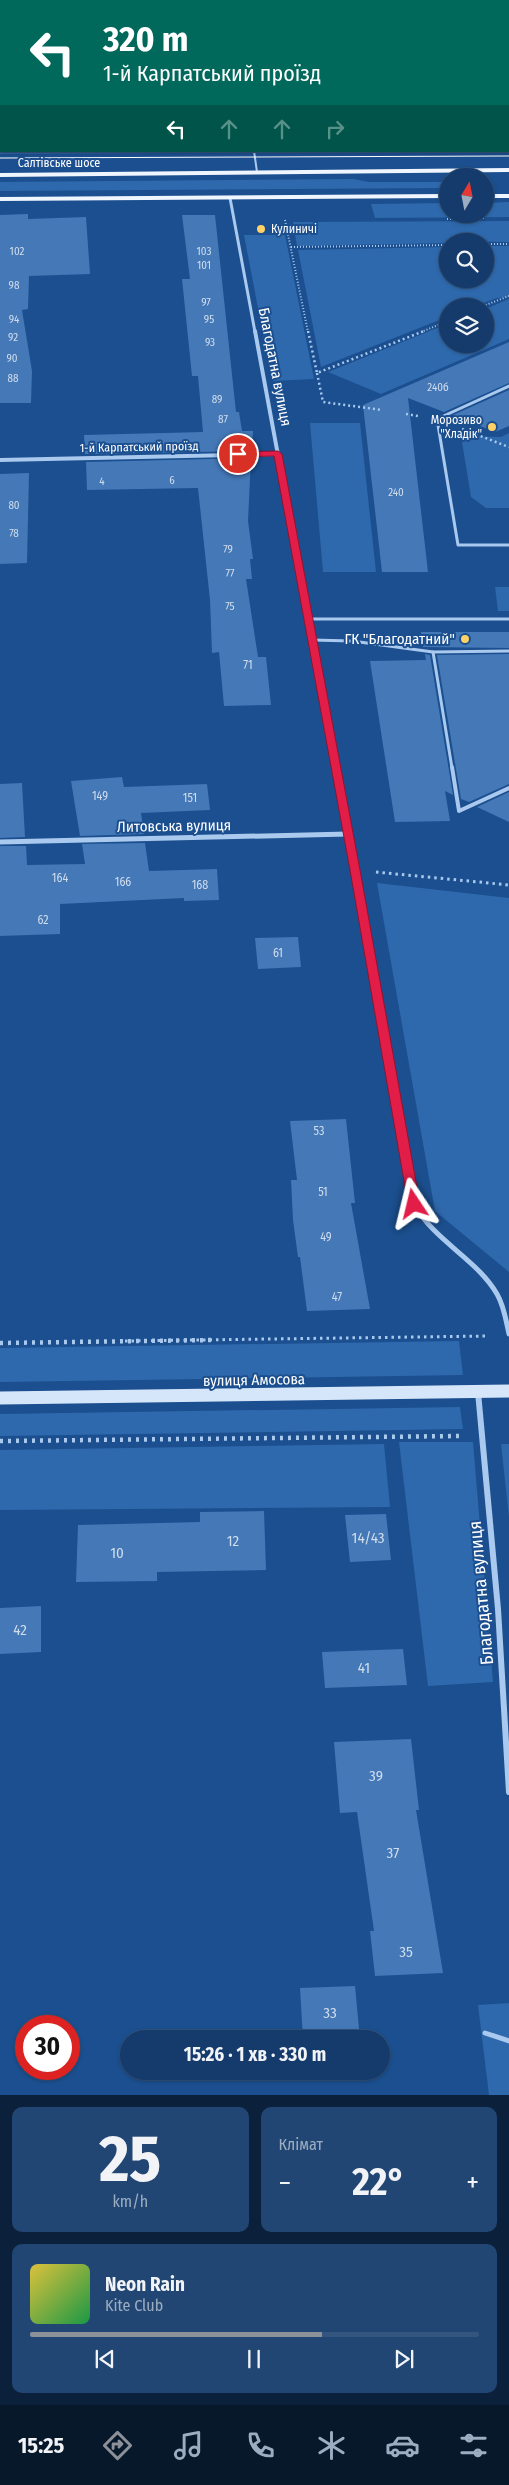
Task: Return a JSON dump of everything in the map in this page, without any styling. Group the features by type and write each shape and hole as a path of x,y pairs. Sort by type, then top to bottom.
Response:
{"main road":[{"name":"Салтівське шосе","path":"0,175 509,170"},
{"path":"0,199 439,196"},
{"path":"494,196 509,196"}],"street":[{"name":"Благодатна вулиця","path":"230,198 355,870 414,1204 421,1220 439,1239 481,1274 493,1288 502,1304 509,1334"},
{"name":"1-й Карпатський проїзд","path":"0,460 278,454"},
{"name":"Литовська вулиця","path":"0,842 348,834"},
{"name":"вулиця Амосова","path":"0,1398 509,1391"},
{"name":"Благодатна вулиця","path":"478,1392 498,1609 509,1792"}],"lane":[{"path":"254,152 257,172"},
{"path":"509,386 437,419 458,545 509,545"},
{"path":"308,619 509,619"},
{"path":"312,640 352,641 433,652 509,651"},
{"path":"433,652 459,811 509,788"},
{"path":"485,2033 509,2041"}],"path":[{"path":"285,220 323,402 382,410"},
{"path":"494,244 509,244"},
{"path":"291,247 439,245"},
{"path":"494,302 509,296"},
{"path":"317,373 439,325"},
{"path":"493,442 509,447"},
{"path":"355,870 509,885"},
{"path":"0,1343 489,1336"},
{"path":"0,1441 482,1436"}],"shaded area":[{"path":"0,152 180,153 0,154"},
{"path":"353,179 369,182 439,182 439,188 0,191 0,182"},
{"path":"509,202 509,217 494,217 494,203"},
{"path":"439,203 439,218 375,218 371,204"},
{"path":"494,221 509,221 509,242 494,242 494,233 439,233 439,243 297,246 293,222 494,223"},
{"path":"244,235 285,235 314,379 272,381"},
{"path":"494,246 509,246 509,297 494,299 439,298 439,320 321,367 298,250 439,247 439,288 494,288"},
{"path":"509,299 509,339 494,345 494,305"},
{"path":"439,327 439,353 476,353 381,394 328,372"},
{"path":"310,423 360,423 376,572 323,572"},
{"path":"509,433 509,508 486,508 471,497 461,436 501,437"},
{"path":"495,587 509,587 509,611 498,611"},
{"path":"377,883 509,898 509,1272 435,1211"},
{"path":"459,1341 463,1375 0,1382 0,1348"},
{"path":"460,1407 463,1429 0,1436 0,1414"},
{"path":"399,1442 473,1442 493,1682 428,1686"},
{"path":"384,1444 390,1507 0,1510 0,1450"},
{"path":"501,1444 509,1444 509,1517"},
{"path":"509,2003 509,2095 489,2095 478,2005"}],"building":[{"path":"28,214 28,219 86,217 90,274 29,276 28,309 22,310 32,371 31,403 0,403 0,215"},
{"path":"182,215 215,215 236,412 239,412 242,431 253,431 252,451 85,454 84,435 203,432 198,376 192,376 182,279 190,279"},
{"path":"509,342 509,383 444,412 408,398 428,572 382,572 363,405 484,353 494,353 494,348"},
{"path":"509,390 509,426 495,432 453,415"},
{"path":"251,458 248,521 253,559 250,559 252,579 246,579 258,657 266,657 271,705 224,706 219,652 212,653 210,600 198,488 87,490 86,462"},
{"path":"29,473 27,563 0,564 0,474"},
{"name":"ГК \"Благодатний\"","path":"421,632 509,632 509,648 423,647"},
{"path":"425,654 430,655 453,795 445,791 450,821 395,822 370,661 426,660"},
{"path":"509,654 509,784 469,802 461,799 437,655"},
{"path":"122,777 124,787 207,784 210,810 141,813 144,834 80,836 71,781"},
{"path":"22,783 25,837 0,838 0,784"},
{"path":"509,792 509,822 477,807"},
{"path":"145,843 149,871 217,869 219,900 184,901 184,898 60,904 60,934 0,936 0,846 26,846 27,865 85,864 82,844"},
{"path":"298,937 301,967 258,969 255,938"},
{"path":"346,1119 355,1203 351,1203 370,1309 307,1311 293,1220 291,1180 297,1180 290,1121"},
{"path":"264,1511 266,1570 157,1572 157,1581 76,1582 78,1525 200,1522 200,1512"},
{"path":"386,1514 391,1560 350,1562 345,1515"},
{"path":"41,1606 41,1652 0,1654 0,1608"},
{"path":"403,1649 407,1685 325,1688 322,1652"},
{"path":"411,1739 419,1810 416,1810 443,1973 375,1976 370,1931 374,1931 357,1812 340,1813 334,1742"},
{"path":"355,1986 359,2030 302,2030 300,1988"}],"tram line":[{"path":"0,158 509,156"}],"place":[{"name":"Кулиничі","path":"261,229"},
{"name":"Морозиво \"Хладік\"","path":"492,427"},
{"name":"ГК \"Благодатний\"","path":"465,639"}],"route":[{"path":"238,454 278,454 355,870 414,1204"}]}
